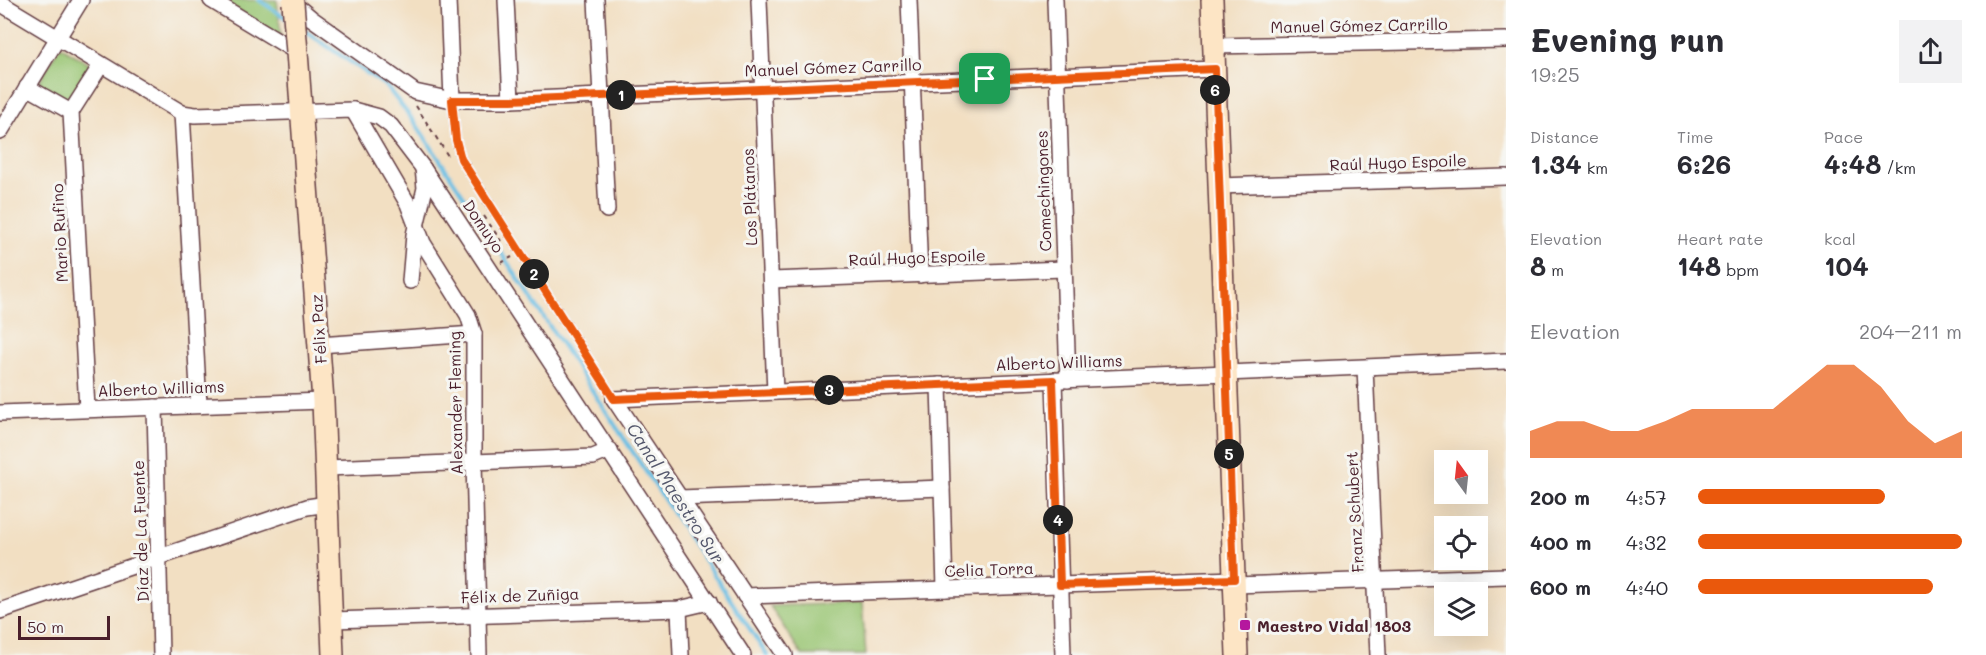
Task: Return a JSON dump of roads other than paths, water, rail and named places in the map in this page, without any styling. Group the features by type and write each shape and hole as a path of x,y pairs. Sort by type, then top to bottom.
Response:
{"main road":[{"path":"1212,0 1225,373 1238,655"},
{"name":"Félix Paz","path":"293,1 323,401 333,655"}],"street":[{"path":"1,129 81,0"},
{"path":"211,0 297,52"},
{"path":"448,0 452,100"},
{"path":"506,0 511,100"},
{"path":"596,0 607,210"},
{"name":"Los Plátanos","path":"759,0 775,392"},
{"path":"909,0 920,274"},
{"name":"Comechingones","path":"1055,0 1064,269 1060,585 1063,655"},
{"name":"Manuel Gómez Carrillo","path":"293,1 311,18 416,92 452,100 511,100 1215,69"},
{"path":"0,3 182,113 199,405"},
{"name":"Manuel Gómez Carrillo","path":"1214,46 1506,39"},
{"path":"27,87 70,112 101,65"},
{"name":"Domuyo","path":"182,113 195,115 353,110 379,117 386,122 423,168 743,655"},
{"name":"Alexander Fleming","path":"353,110 408,204 423,243 468,315 474,334 474,462 479,655"},
{"name":"Mario Rufino","path":"70,112 87,409"},
{"path":"410,281 416,226 424,188 423,168"},
{"name":"Raúl Hugo Espoile","path":"1219,186 1506,177"},
{"name":"Raúl Hugo Espoile","path":"771,280 1064,269"},
{"path":"319,345 474,334"},
{"name":"Alberto Williams","path":"614,399 1506,362"},
{"name":"Franz Schubert","path":"1365,368 1378,655"},
{"path":"939,385 945,589"},
{"path":"614,399 784,655"},
{"name":"Alberto Williams","path":"0,413 323,401"},
{"name":"Díaz de La Fuente","path":"155,407 161,655"},
{"path":"327,468 593,457 610,450"},
{"path":"680,498 942,488"},
{"path":"0,611 307,507 327,504"},
{"name":"Celia Torra","path":"746,596 1060,585 1506,576"},
{"name":"Félix de Zuñiga","path":"332,620 679,609 709,602"},
{"path":"679,609 681,655"}],"lane":[{"path":"452,100 456,140 461,159 614,399"}],"waterway":[{"name":"Canal Maestro Sur","path":"259,0 286,18"},
{"name":"Canal Maestro Sur","path":"302,29 386,86 416,124 767,655"}],"place":[{"name":"Maestro Vidal 1803","path":"1245,625"}]}
